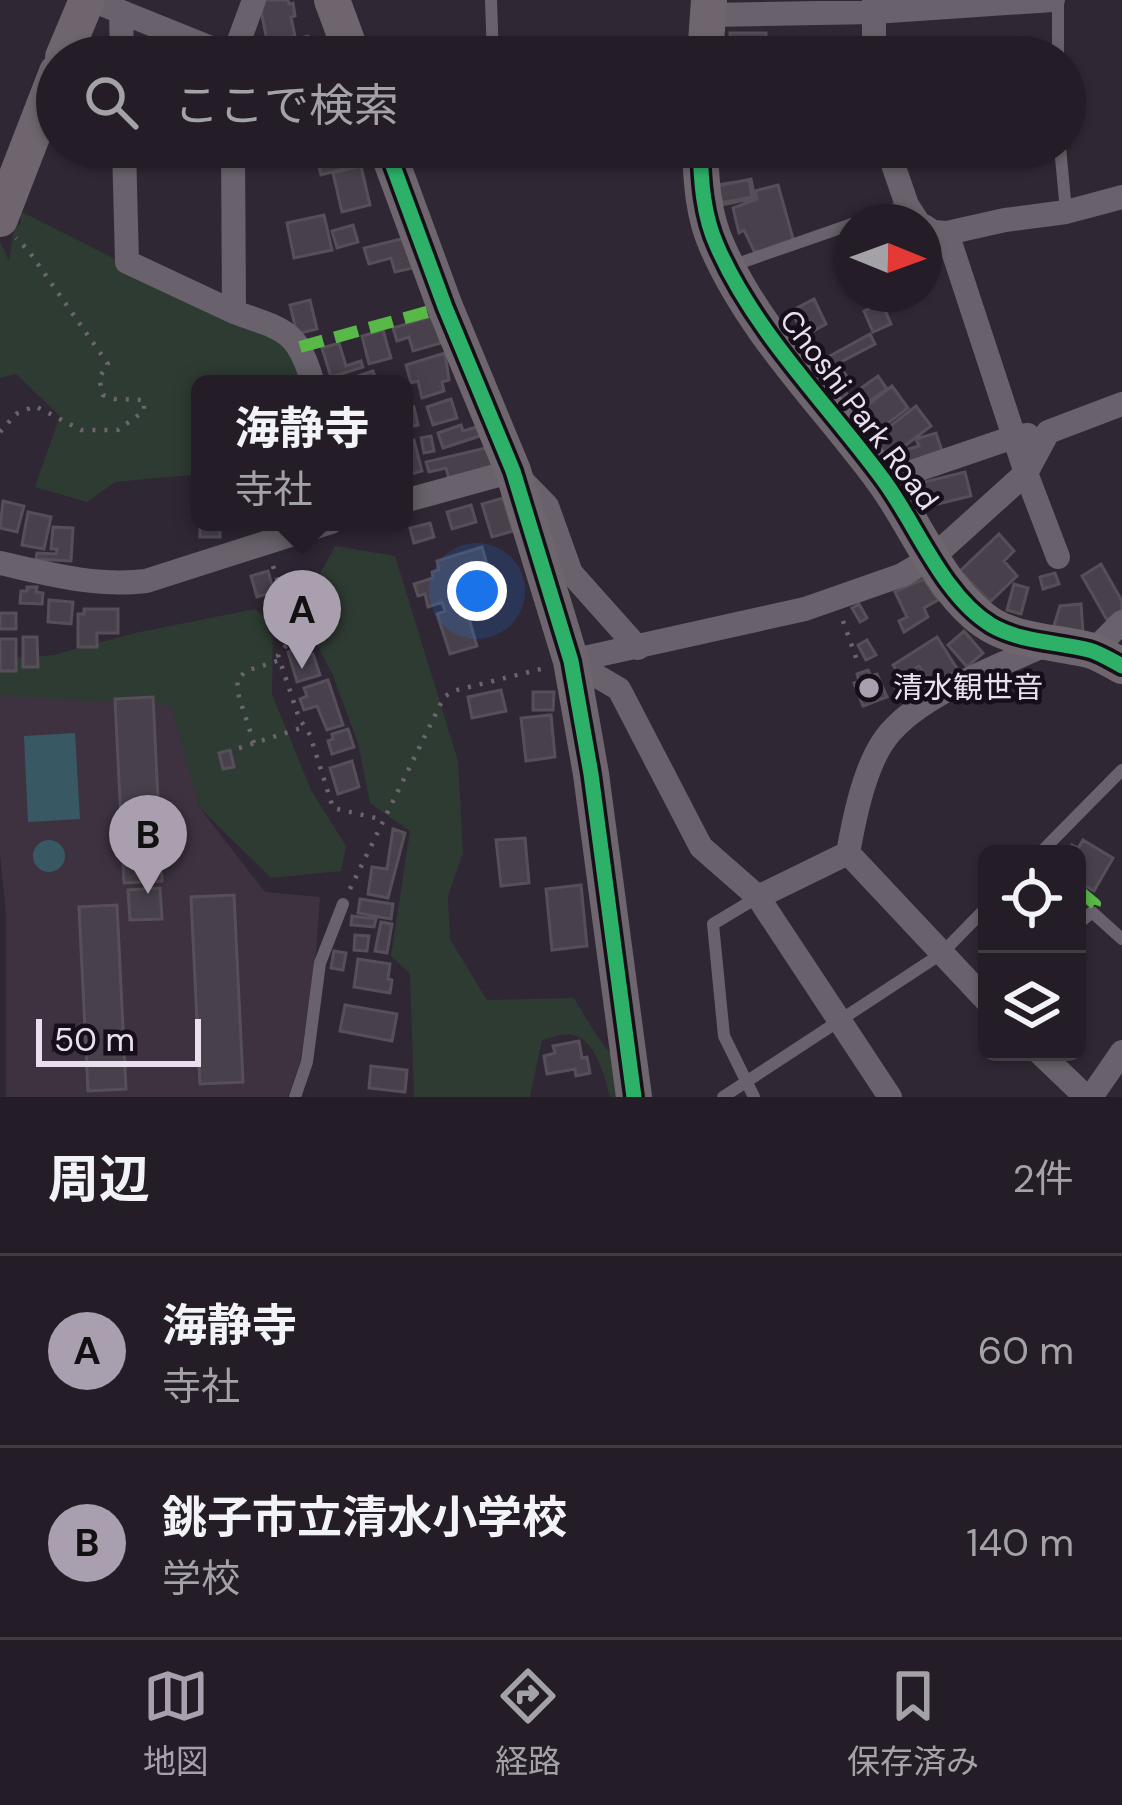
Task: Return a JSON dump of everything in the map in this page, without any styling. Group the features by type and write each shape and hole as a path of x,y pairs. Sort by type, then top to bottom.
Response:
{"street":[{"path":"241,36 254,0"},
{"path":"332,0 345,36"},
{"path":"708,8 1056,0"},
{"path":"100,4 180,36"},
{"path":"78,36 100,4"},
{"path":"100,4 113,36"},
{"path":"0,219 36,126"},
{"path":"125,168 127,262 287,332 300,347 310,375"},
{"path":"233,168 234,312"},
{"path":"394,168 513,471 572,662 634,1097"},
{"name":"Choshi Park Road","path":"701,168 701,188 717,247 757,319 885,481 969,608 994,627 1107,658"},
{"path":"897,168 915,204"},
{"path":"942,222 1066,212 1122,197"},
{"path":"942,265 1058,557"},
{"path":"885,481 1014,437 1048,432 1122,404"},
{"path":"572,662 805,610 902,575 933,557 1026,472 1048,432"},
{"path":"413,499 513,471"},
{"path":"513,471 547,506 571,573 638,649"},
{"path":"0,563 120,584 159,577 303,531"},
{"path":"1107,658 1122,622"},
{"path":"848,853 856,813 880,745 901,722 921,704 1049,644"},
{"path":"572,662 619,688 701,847 758,897 890,1097"},
{"path":"758,897 848,853"},
{"path":"848,853 978,992"},
{"path":"1049,1061 1088,1097 1122,1052"}],"lane":[{"path":"491,0 492,36"},
{"path":"1056,0 1057,36"},
{"path":"1062,168 1066,212"},
{"path":"728,267 834,231"},
{"path":"1049,845 1122,770"},
{"path":"754,1097 724,1036 712,924 758,897"},
{"path":"296,1097 307,1062 320,963 343,904"},
{"path":"1086,918 1092,913 1122,939"},
{"path":"723,1097 941,954 978,917"}],"path":[{"path":"0,432 16,414 35,406 81,430 118,430 144,411 144,400 103,395 99,378 108,364 28,250"},
{"path":"266,543 292,627 290,641 278,656 333,808 384,820"},
{"path":"834,599 858,663"},
{"path":"254,743 237,680 246,671 280,660"},
{"path":"343,904 444,697 572,662"},
{"path":"239,748 304,727"}],"shaded area":[{"path":"179,689 199,807 265,892 320,897 300,1062 288,1097 6,1097 0,695"}],"green space":[{"path":"20,211 273,331 306,373 191,375 191,475 115,482 87,502 35,487 60,416 16,374 0,378 0,241 9,261 14,229 21,223"},
{"path":"335,546 395,556 458,761 463,853 448,896 450,939 487,1000 574,998 642,1097 610,1097 588,1044 561,1035 542,1040 530,1097 414,1097 410,974 391,956 410,831 370,803 358,743 316,643 310,592"},
{"path":"255,609 273,623 272,694 311,790 346,846 341,871 271,878 199,807 171,705 0,696 0,659 54,655"}],"water":[{"path":"75,733 80,819 28,822 24,736"},
{"path":"49,840 60,845 65,856 60,867 49,872 38,867 33,856 38,845"}],"building":[{"path":"259,0 293,3 295,36 266,36"},
{"path":"730,33 766,33 766,36"},
{"path":"319,168 347,168 321,175"},
{"path":"361,168 370,205 342,212 333,173"},
{"path":"751,179 755,198 722,205 718,186"},
{"path":"749,180 752,197 720,203 717,185"},
{"path":"778,185 794,242 764,253 754,251 744,230 739,233 733,208 757,199 755,191"},
{"path":"324,215 332,250 294,258 287,223"},
{"path":"353,225 358,242 337,248 332,231"},
{"path":"405,238 413,268 395,272 391,258 369,264 364,248"},
{"path":"814,299 826,324 804,336 791,311"},
{"path":"310,300 317,329 297,334 290,305"},
{"path":"864,312 886,312 891,324 873,332"},
{"path":"433,316 441,343 413,351 409,337 397,341 393,328"},
{"path":"383,330 391,358 369,364 362,336"},
{"path":"870,334 875,344 820,373 815,364"},
{"path":"339,343 346,366 361,361 363,367 330,375 322,348"},
{"path":"445,353 449,380 442,382 444,391 422,398 418,381 413,382 406,365"},
{"path":"838,365 846,375 838,381 847,394 836,403 818,380"},
{"path":"878,376 887,389 849,416 840,403"},
{"path":"892,386 908,408 867,439 851,418"},
{"path":"451,399 457,418 433,425 427,407"},
{"path":"916,406 931,426 886,460 872,440"},
{"path":"461,425 463,431 480,426 483,435 443,448 438,433"},
{"path":"936,433 944,457 908,468 902,451 919,446 916,439"},
{"path":"431,436 434,451 424,453 421,438"},
{"path":"413,440 422,471 413,474"},
{"path":"490,447 495,471 450,483 446,468 429,472 426,462"},
{"path":"965,472 971,496 913,510 908,486"},
{"path":"503,498 513,531 492,537 482,504"},
{"path":"3,501 24,506 17,532 0,528"},
{"path":"471,505 476,522 452,529 447,512"},
{"path":"28,512 51,517 44,549 22,545"},
{"path":"430,523 434,537 414,543 413,527"},
{"path":"53,527 73,528 71,561 36,559 37,553 56,554 57,549 51,549"},
{"path":"200,531 220,531 220,537 200,537"},
{"path":"999,534 1014,551 1004,561 1017,576 990,602 960,571"},
{"path":"482,547 491,578 478,582 488,614 469,619 477,646 450,654 437,614 445,611 442,602 428,607 425,594 418,596 414,584 433,578 432,572 439,570 437,561"},
{"path":"1101,564 1122,601 1122,611 1107,620 1082,576"},
{"path":"268,571 274,592 257,597 251,576"},
{"path":"1055,573 1059,584 1043,589 1040,577"},
{"path":"924,579 938,600 924,608 928,617 904,632 899,621 907,617 895,592"},
{"path":"1014,584 1028,588 1021,614 1007,610"},
{"path":"27,587 43,593 42,604 20,603 21,591"},
{"path":"49,600 73,602 71,624 48,622"},
{"path":"859,604 867,618 860,622 852,608"},
{"path":"1081,604 1083,632 1052,632 1060,606"},
{"path":"84,609 118,609 118,633 97,633 97,647 78,647 78,614 84,614"},
{"path":"0,613 16,613 16,629 0,629"},
{"path":"964,631 983,653 967,667 948,645"},
{"path":"23,637 37,637 38,667 23,667"},
{"path":"937,637 958,670 930,683 919,666 901,678 893,665"},
{"path":"0,639 16,639 16,671 0,671"},
{"path":"867,640 876,655 866,660 858,645"},
{"path":"303,647 306,656 313,654 320,675 297,682 288,652"},
{"path":"868,670 871,676 877,674 887,697 863,706 854,683 859,681 857,674"},
{"path":"918,671 928,688 904,702 894,686"},
{"path":"328,680 343,725 327,730 317,706 304,710 300,699 307,696 304,688"},
{"path":"501,690 506,711 472,718 468,697"},
{"path":"533,692 554,692 553,710 533,710"},
{"path":"153,697 162,881 124,883 115,699"},
{"path":"551,715 555,757 526,761 521,718"},
{"path":"348,729 354,747 332,754 328,741 332,734"},
{"path":"230,750 234,767 223,769 219,753"},
{"path":"352,761 359,787 338,794 330,768"},
{"path":"393,829 405,833 388,898 368,894 372,867 387,869"},
{"path":"525,838 529,883 501,886 496,840"},
{"path":"1083,840 1113,858 1094,891 1086,886 1086,845 1080,845"},
{"path":"581,885 587,946 552,950 546,889"},
{"path":"160,888 162,919 130,920 128,890"},
{"path":"234,895 243,1082 200,1084 191,897"},
{"path":"360,899 393,904 391,919 358,913"},
{"path":"117,905 126,1089 88,1091 79,907"},
{"path":"352,916 376,919 374,927 351,925"},
{"path":"381,922 392,924 387,953 375,951"},
{"path":"355,935 369,936 367,951 354,950"},
{"path":"334,951 346,953 343,970 331,968"},
{"path":"358,959 390,964 390,993 354,987"},
{"path":"345,1005 397,1014 392,1041 340,1031"},
{"path":"579,1041 590,1073 576,1076 575,1069 547,1074 544,1056 555,1053 553,1046"},
{"path":"371,1066 407,1070 405,1092 369,1088"}],"marked path":[{"path":"300,347 445,307"},
{"path":"1086,896 1095,904 1092,912"}],"cycle path":[{"path":"394,168 513,471 571,661 591,774 634,1097"},
{"path":"701,168 717,246 751,308 882,478 958,596 1002,631 1089,650 1122,666"}],"place":[{"name":"海静寺","path":"302,669"},
{"name":"清水観世音","path":"869,688"},
{"name":"銚子市立清水小学校","path":"148,894"}]}
